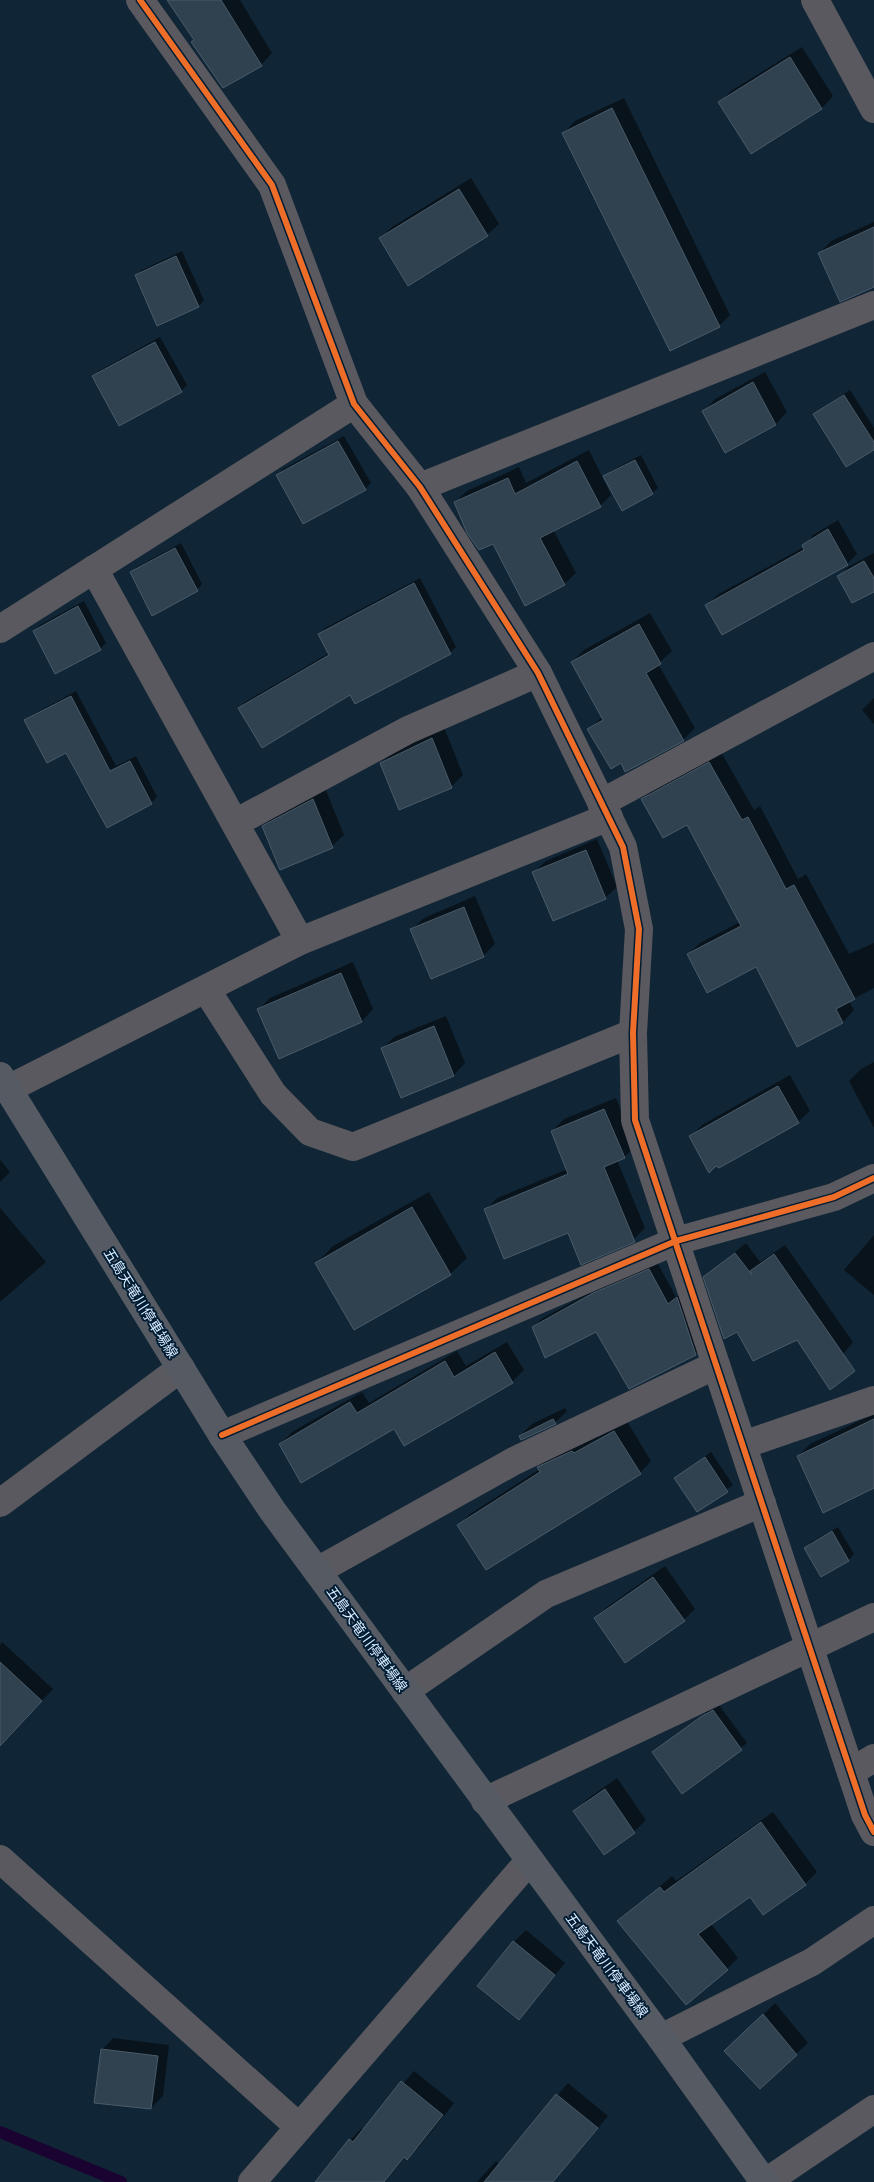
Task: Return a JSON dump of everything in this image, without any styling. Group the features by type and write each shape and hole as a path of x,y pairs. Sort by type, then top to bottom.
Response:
{"main road":[{"name":"五島天竜川停車場線","path":"4,1082 222,1435 272,1510 765,2182"}],"street":[{"path":"140,0 272,185 354,404 420,487 538,673 623,848 639,929 633,1033 636,1120 864,1814 874,1832"},
{"path":"815,0 874,109"},
{"path":"420,487 874,304"},
{"path":"0,630 354,404"},
{"path":"94,569 300,941"},
{"path":"4,1082 206,989 300,941 605,810 874,656"},
{"path":"235,823 408,730 538,673"},
{"path":"206,989 273,1094 310,1132 353,1146 633,1033"},
{"path":"222,1435 676,1241 834,1197 874,1178"},
{"path":"317,1571 514,1461 716,1365"},
{"path":"0,1503 181,1368"},
{"path":"743,1444 874,1400"},
{"path":"405,1692 546,1594 762,1503"},
{"path":"486,1801 874,1617"},
{"path":"851,1772 874,1758"},
{"path":"0,1859 299,2127"},
{"path":"252,2182 529,1861"},
{"path":"661,2038 812,1962 874,1920"},
{"path":"765,2182 874,2109"}],"building":[{"path":"167,0 221,0 262,66 223,88 191,42 194,40"},
{"path":"790,57 822,109 751,154 718,102"},
{"path":"612,108 720,327 670,351 562,133"},
{"path":"459,189 488,236 408,286 379,238"},
{"path":"874,227 874,287 840,302 818,253"},
{"path":"176,256 199,307 157,326 135,275"},
{"path":"155,342 182,392 119,426 92,376"},
{"path":"753,382 776,425 725,453 702,411"},
{"path":"844,395 874,442 874,450 846,467 813,414"},
{"path":"338,441 366,490 303,524 276,475"},
{"path":"635,460 653,494 622,511 603,476"},
{"path":"577,461 601,507 540,538 565,585 525,606 493,544 479,550 467,533 454,502 508,478 515,494"},
{"path":"828,529 848,565 722,635 705,605 804,550 802,545"},
{"path":"175,548 198,591 152,616 130,572"},
{"path":"864,561 874,578 874,592 852,603 837,576"},
{"path":"414,583 451,654 355,704 350,695 262,748 238,708 329,655 318,634"},
{"path":"78,606 101,650 55,674 33,631"},
{"path":"639,624 661,664 646,673 684,741 625,772 621,763 611,769 587,729 603,720 571,662"},
{"path":"71,696 110,771 130,761 152,804 107,828 66,753 47,763 24,720"},
{"path":"432,738 452,788 399,810 380,763"},
{"path":"709,762 742,820 748,817 786,889 794,885 855,999 836,1009 843,1023 797,1047 756,967 707,993 687,954 741,926 687,825 663,838 641,799"},
{"path":"313,799 333,848 280,870 262,826"},
{"path":"586,850 606,899 553,921 532,872"},
{"path":"464,907 484,957 431,979 410,929"},
{"path":"341,973 362,1022 279,1059 257,1009"},
{"path":"434,1026 454,1076 401,1098 381,1048"},
{"path":"778,1086 799,1123 719,1168 716,1166 709,1173 689,1136"},
{"path":"604,1109 625,1158 604,1167 635,1242 581,1265 568,1233 504,1259 484,1209 568,1174 551,1131"},
{"path":"412,1207 451,1275 354,1330 315,1263"},
{"path":"735,1253 752,1275 750,1271 774,1254 855,1371 830,1390 797,1340 753,1361 737,1332 724,1339 703,1277"},
{"path":"649,1269 668,1304 677,1297 696,1355 629,1389 596,1332 545,1358 532,1327 593,1293"},
{"path":"495,1352 513,1383 404,1446 394,1429 301,1483 279,1444 350,1402 357,1413 445,1361 454,1377"},
{"path":"553,1419 556,1424 521,1440 519,1436"},
{"path":"874,1419 874,1488 823,1513 797,1456"},
{"path":"614,1431 641,1474 486,1570 457,1525 540,1472 537,1467 572,1451 574,1453"},
{"path":"705,1457 728,1492 697,1512 674,1478"},
{"path":"832,1531 849,1561 821,1577 804,1548"},
{"path":"653,1577 685,1621 625,1663 594,1618"},
{"path":"0,1662 42,1701 0,1746"},
{"path":"713,1710 742,1750 682,1794 652,1752"},
{"path":"605,1789 635,1833 604,1855 573,1811"},
{"path":"761,1822 806,1885 763,1915 750,1897 698,1934 728,1970 686,2005 617,1921 660,1887 664,1892"},
{"path":"513,1941 555,1975 519,2020 477,1986"},
{"path":"763,2014 797,2055 760,2089 724,2051"},
{"path":"101,2049 158,2056 151,2109 94,2103"},
{"path":"401,2081 443,2115 407,2160 404,2157 384,2182 315,2182 349,2139 353,2142"},
{"path":"556,2094 598,2128 553,2182 484,2182"}],"waterway":[{"path":"0,2132 121,2182"}],"cycle path":[{"path":"140,0 272,185 354,404 420,487 538,673 623,847 639,929 633,1033 635,1120 865,1815 874,1832"},
{"path":"222,1435 676,1241 834,1197 874,1178"}]}
